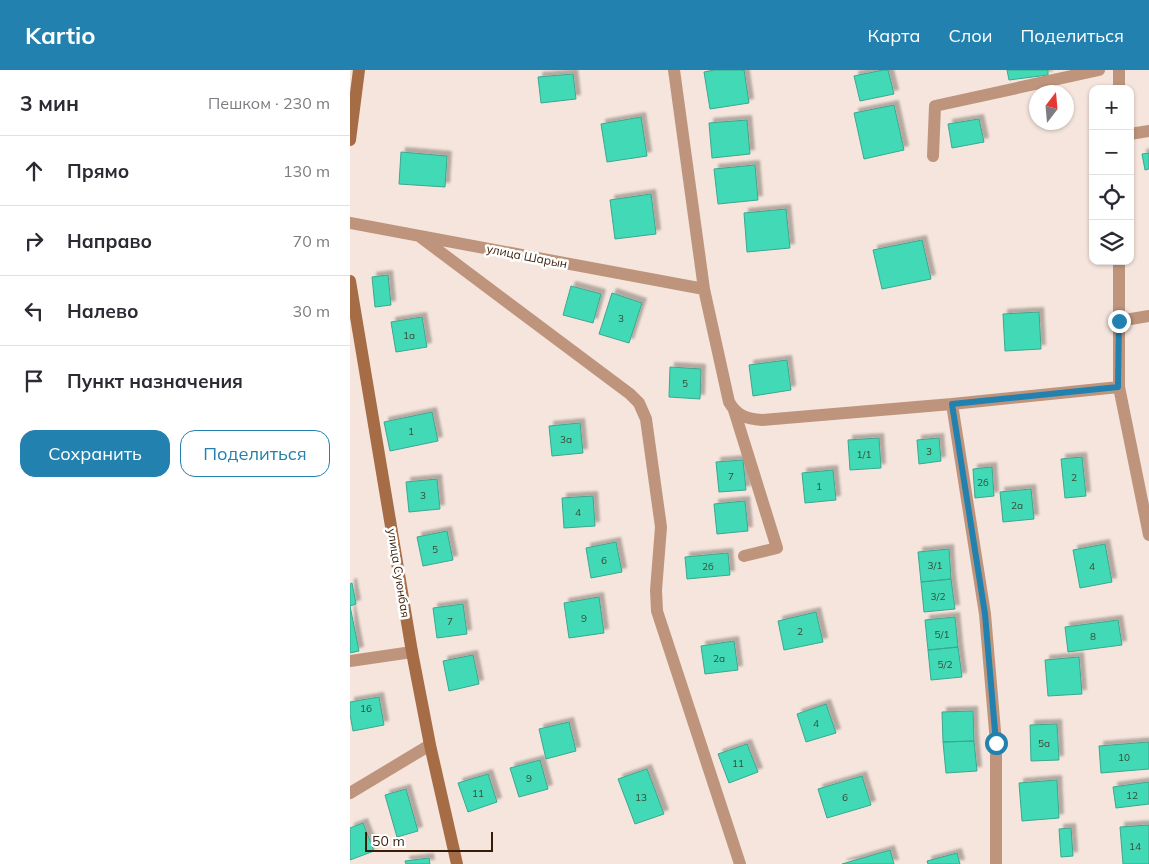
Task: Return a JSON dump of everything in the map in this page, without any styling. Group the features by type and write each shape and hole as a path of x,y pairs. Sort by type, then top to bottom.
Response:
{"main road":[{"path":"350,140 359,70"},
{"name":"улица Суюнбая","path":"350,281 412,652 430,745 457,864"}],"street":[{"path":"674,70 704,289 729,402 734,410 777,548 744,556"},
{"path":"934,156 936,106 1099,70"},
{"path":"1119,70 1119,85"},
{"path":"1134,133 1149,131"},
{"name":"улица Шарын","path":"350,222 704,289"},
{"path":"419,236 639,402 646,419 661,527 656,590 657,611 740,864"},
{"path":"1119,265 1118,387 1149,535"},
{"path":"1119,321 1149,316"},
{"path":"734,410 752,420 762,420 952,404 1118,387"},
{"path":"952,404 985,614 996,743 996,864"},
{"path":"350,661 412,652"},
{"path":"350,793 430,745"}],"building":[{"path":"744,70 749,103 710,109 704,72"},
{"path":"888,70 894,94 860,101 854,76"},
{"path":"1007,70 1048,70 1048,75 1009,80"},
{"path":"573,74 576,99 541,103 538,77"},
{"path":"894,105 904,150 864,159 854,113"},
{"path":"641,117 647,156 607,162 601,124"},
{"path":"979,119 984,142 952,148 948,124"},
{"path":"747,120 750,154 712,158 709,123"},
{"path":"401,152 447,156 445,187 399,184"},
{"path":"1149,153 1149,169 1145,170 1142,154"},
{"path":"755,165 758,200 718,204 714,169"},
{"path":"651,194 656,234 615,239 610,200"},
{"path":"786,209 790,248 747,252 744,213"},
{"path":"922,240 931,279 882,289 873,250"},
{"path":"388,275 391,305 375,307 372,277"},
{"path":"571,286 601,294 593,323 563,315"},
{"path":"612,293 642,303 629,343 599,334"},
{"path":"1039,312 1041,349 1005,351 1003,314"},
{"path":"422,317 427,347 396,352 391,322"},
{"path":"787,360 791,390 753,396 749,365"},
{"path":"670,367 701,369 700,399 669,397"},
{"path":"432,412 438,441 390,451 384,422"},
{"path":"580,423 583,453 552,456 549,426"},
{"path":"879,438 881,468 850,470 848,440"},
{"path":"939,438 941,461 919,464 917,440"},
{"path":"1082,457 1086,496 1065,498 1061,459"},
{"path":"743,460 746,490 719,492 716,462"},
{"path":"992,467 994,496 975,498 973,469"},
{"path":"833,470 836,500 805,503 802,473"},
{"path":"437,479 440,509 409,512 406,482"},
{"path":"1031,489 1034,519 1003,522 1000,492"},
{"path":"593,496 595,526 564,528 562,498"},
{"path":"745,501 748,531 717,534 714,504"},
{"path":"447,531 453,560 423,566 417,537"},
{"path":"616,542 622,572 591,578 586,548"},
{"path":"1105,544 1112,582 1080,588 1073,550"},
{"path":"949,549 951,579 921,582 918,552"},
{"path":"728,553 730,575 687,579 685,557"},
{"path":"951,579 955,609 924,612 921,582"},
{"path":"352,583 356,604 350,606 350,584"},
{"path":"599,597 604,633 569,638 564,603"},
{"path":"463,604 467,634 437,638 433,608"},
{"path":"350,606 359,651 350,653"},
{"path":"816,612 823,642 784,650 778,621"},
{"path":"955,617 958,647 928,650 925,620"},
{"path":"1118,620 1122,645 1068,652 1065,627"},
{"path":"734,641 738,670 705,674 701,646"},
{"path":"958,647 962,677 931,680 928,650"},
{"path":"473,655 479,684 449,691 443,661"},
{"path":"1079,657 1082,694 1048,696 1045,660"},
{"path":"379,697 384,725 353,731 350,702"},
{"path":"826,704 836,733 806,742 797,714"},
{"path":"973,711 974,741 943,742 942,712"},
{"path":"569,722 576,751 546,759 539,729"},
{"path":"1057,724 1059,760 1031,761 1030,725"},
{"path":"974,741 977,771 946,773 943,742"},
{"path":"1149,742 1149,769 1101,773 1099,746"},
{"path":"747,744 758,772 729,783 718,754"},
{"path":"540,760 548,789 519,797 510,768"},
{"path":"647,769 664,814 635,824 618,779"},
{"path":"488,774 497,802 468,812 458,783"},
{"path":"862,776 871,805 827,818 818,789"},
{"path":"1057,780 1059,818 1022,821 1019,783"},
{"path":"1149,782 1149,804 1116,808 1113,787"},
{"path":"406,789 418,831 397,837 385,795"},
{"path":"363,823 374,851 350,860 350,828"},
{"path":"1149,825 1149,864 1123,864 1120,827"},
{"path":"1071,828 1073,856 1061,857 1059,829"},
{"path":"890,850 894,864 842,864"},
{"path":"957,853 960,864 928,864 927,861"},
{"path":"429,858 430,864 406,864 405,861"}],"route":[{"path":"996,743 985,614 952,404 1118,387 1119,321"}]}
